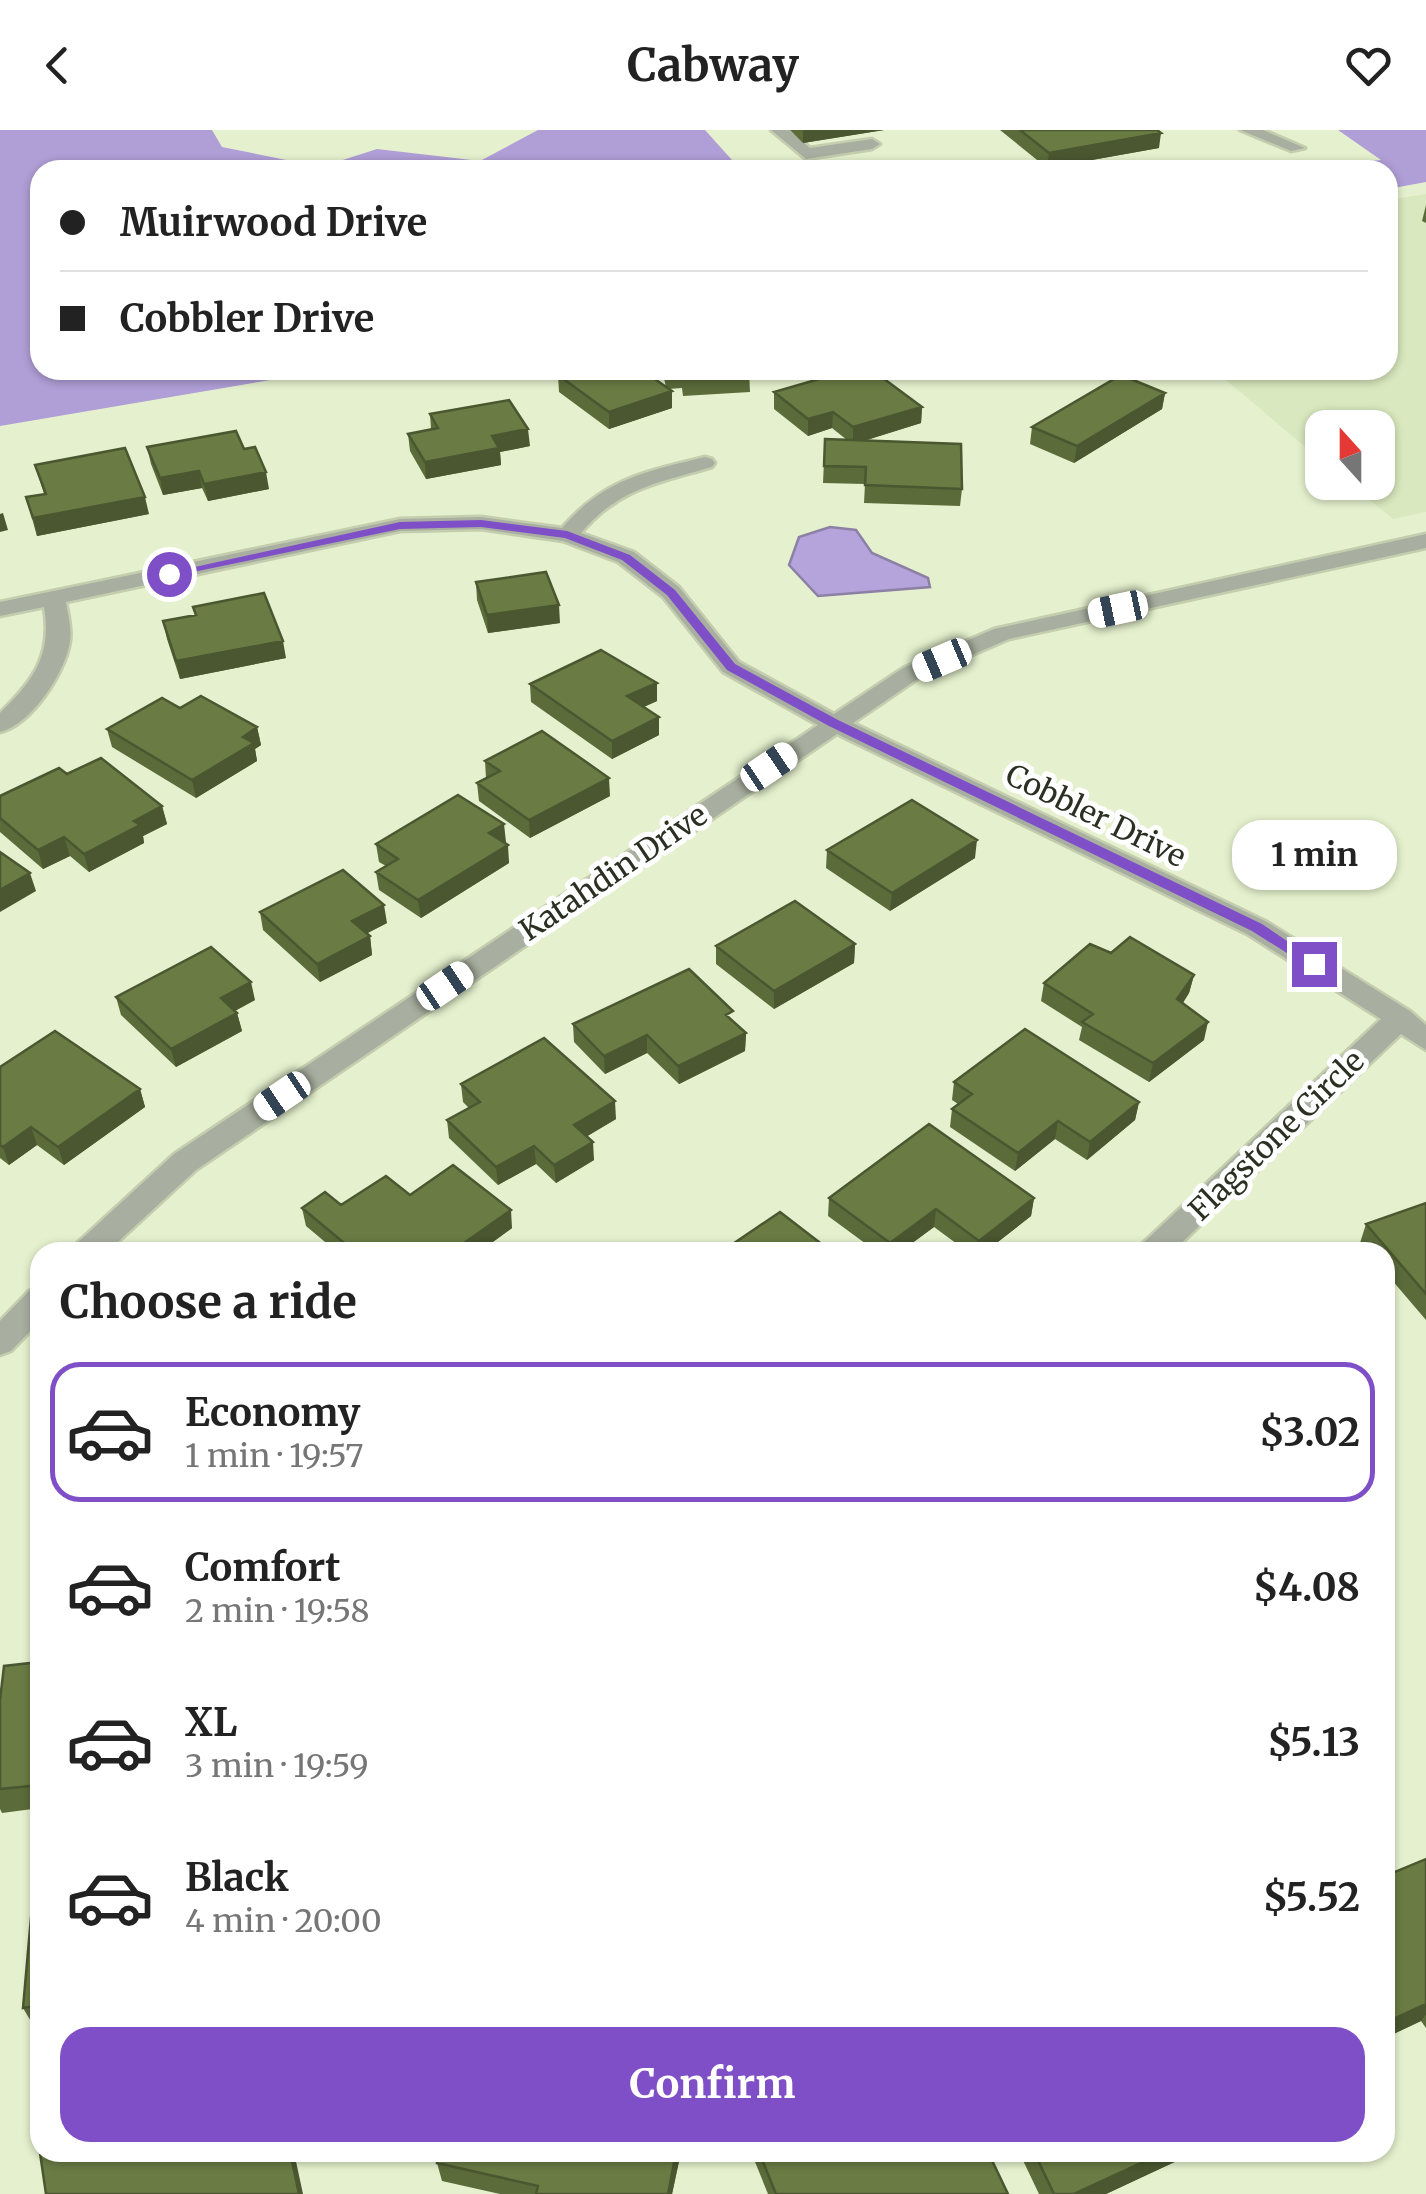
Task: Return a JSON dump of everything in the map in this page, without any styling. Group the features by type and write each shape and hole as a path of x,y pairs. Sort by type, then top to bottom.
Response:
{"street":[{"path":"780,130 806,154 872,144"},
{"path":"1248,130 1297,148"},
{"path":"567,535 594,504 620,490 704,463"},
{"name":"Cobbler Drive","path":"0,609 400,525 481,524 567,535 626,557 671,592 731,667 833,723 1257,928 1400,1018 1426,1040"},
{"name":"Katahdin Drive","path":"97,1242 185,1162 911,673 1002,634 1426,540"},
{"path":"0,725 16,713 42,678 59,640 54,598"},
{"name":"Flagstone Circle","path":"1164,1242 1400,1018"},
{"path":"0,1342 30,1310"}],"shaded area":[{"path":"0,130 212,130 222,147 286,160 30,160 30,380 270,380 0,426"},
{"path":"538,130 705,130 732,160 482,160"},
{"path":"1338,130 1426,130 1426,182 1398,187 1398,160 1381,160"},
{"path":"377,149 471,160 343,160"},
{"path":"1426,194 1426,512 1393,519 1370,500 1395,500 1395,410 1305,410 1305,447 1226,380 1398,380 1398,198"},
{"path":"830,527 856,530 872,553 928,578 930,587 818,596 789,565 799,537"}],"building":[{"path":"1020,130 1157,130 1161,133 1049,153"},
{"path":"565,380 656,380 672,391 609,412"},
{"path":"815,380 886,380 922,407 853,427 833,412 808,419 774,392"},
{"path":"1112,380 1133,380 1165,393 1077,446 1032,427"},
{"path":"509,400 528,429 492,436 499,448 425,462 408,434 438,428 430,414"},
{"path":"236,431 244,449 255,447 266,472 204,484 199,471 160,478 147,447"},
{"path":"825,439 961,444 962,489 865,485 866,467 824,466"},
{"path":"125,448 145,497 33,518 26,497 46,494 35,465"},
{"path":"546,572 559,605 487,615 476,582"},
{"path":"264,593 283,641 176,661 163,621 196,615 193,607"},
{"path":"601,650 657,683 627,696 659,717 612,741 530,684"},
{"path":"201,696 257,727 243,737 254,743 192,780 107,729 162,698 180,708"},
{"path":"542,731 609,778 529,820 477,783 500,771 485,761"},
{"path":"101,758 162,806 134,821 140,825 84,854 64,837 38,850 0,818 0,796 59,768 67,774"},
{"path":"458,795 504,824 489,833 508,845 418,900 376,872 398,859 376,844"},
{"path":"912,800 977,840 892,893 827,850"},
{"path":"0,852 30,873 0,890"},
{"path":"343,870 384,905 352,921 370,936 317,964 260,912"},
{"path":"795,901 855,944 774,991 716,946"},
{"path":"1130,937 1194,975 1177,999 1208,1022 1153,1063 1082,1022 1093,1014 1044,983 1090,944 1111,953"},
{"path":"211,947 251,982 221,998 237,1013 171,1049 116,997"},
{"path":"689,969 733,1011 726,1015 746,1033 678,1066 647,1035 604,1056 573,1024"},
{"path":"1025,1029 1139,1102 1090,1142 1058,1121 1018,1153 952,1109 972,1094 954,1082"},
{"path":"55,1031 140,1089 58,1147 31,1127 3,1147 0,1067"},
{"path":"544,1038 615,1101 574,1125 593,1142 554,1165 534,1146 496,1167 447,1120 480,1102 461,1084"},
{"path":"929,1124 1034,1198 979,1241 936,1209 889,1242 829,1198"},
{"path":"453,1165 511,1210 465,1242 343,1242 302,1208 325,1192 341,1205 386,1176 410,1195"},
{"path":"1426,1203 1426,1294 1395,1258 1395,1242 1381,1242 1366,1224"},
{"path":"780,1212 819,1242 736,1242"},
{"path":"30,1663 30,1786 0,1789 0,1700 4,1666"},
{"path":"1426,1859 1426,2004 1395,2018 1395,1872"},
{"path":"30,1929 30,2007 23,2008"},
{"path":"41,2162 292,2162 299,2194 46,2194"},
{"path":"674,2162 668,2194 536,2194 538,2186 437,2163"},
{"path":"763,2162 993,2162 1008,2194 776,2194"},
{"path":"1039,2162 1143,2162 1074,2194 1054,2194"}],"route":[{"path":"169,574 400,525 481,524 567,535 626,557 671,592 731,667 833,723 1257,928 1314,964"}]}
